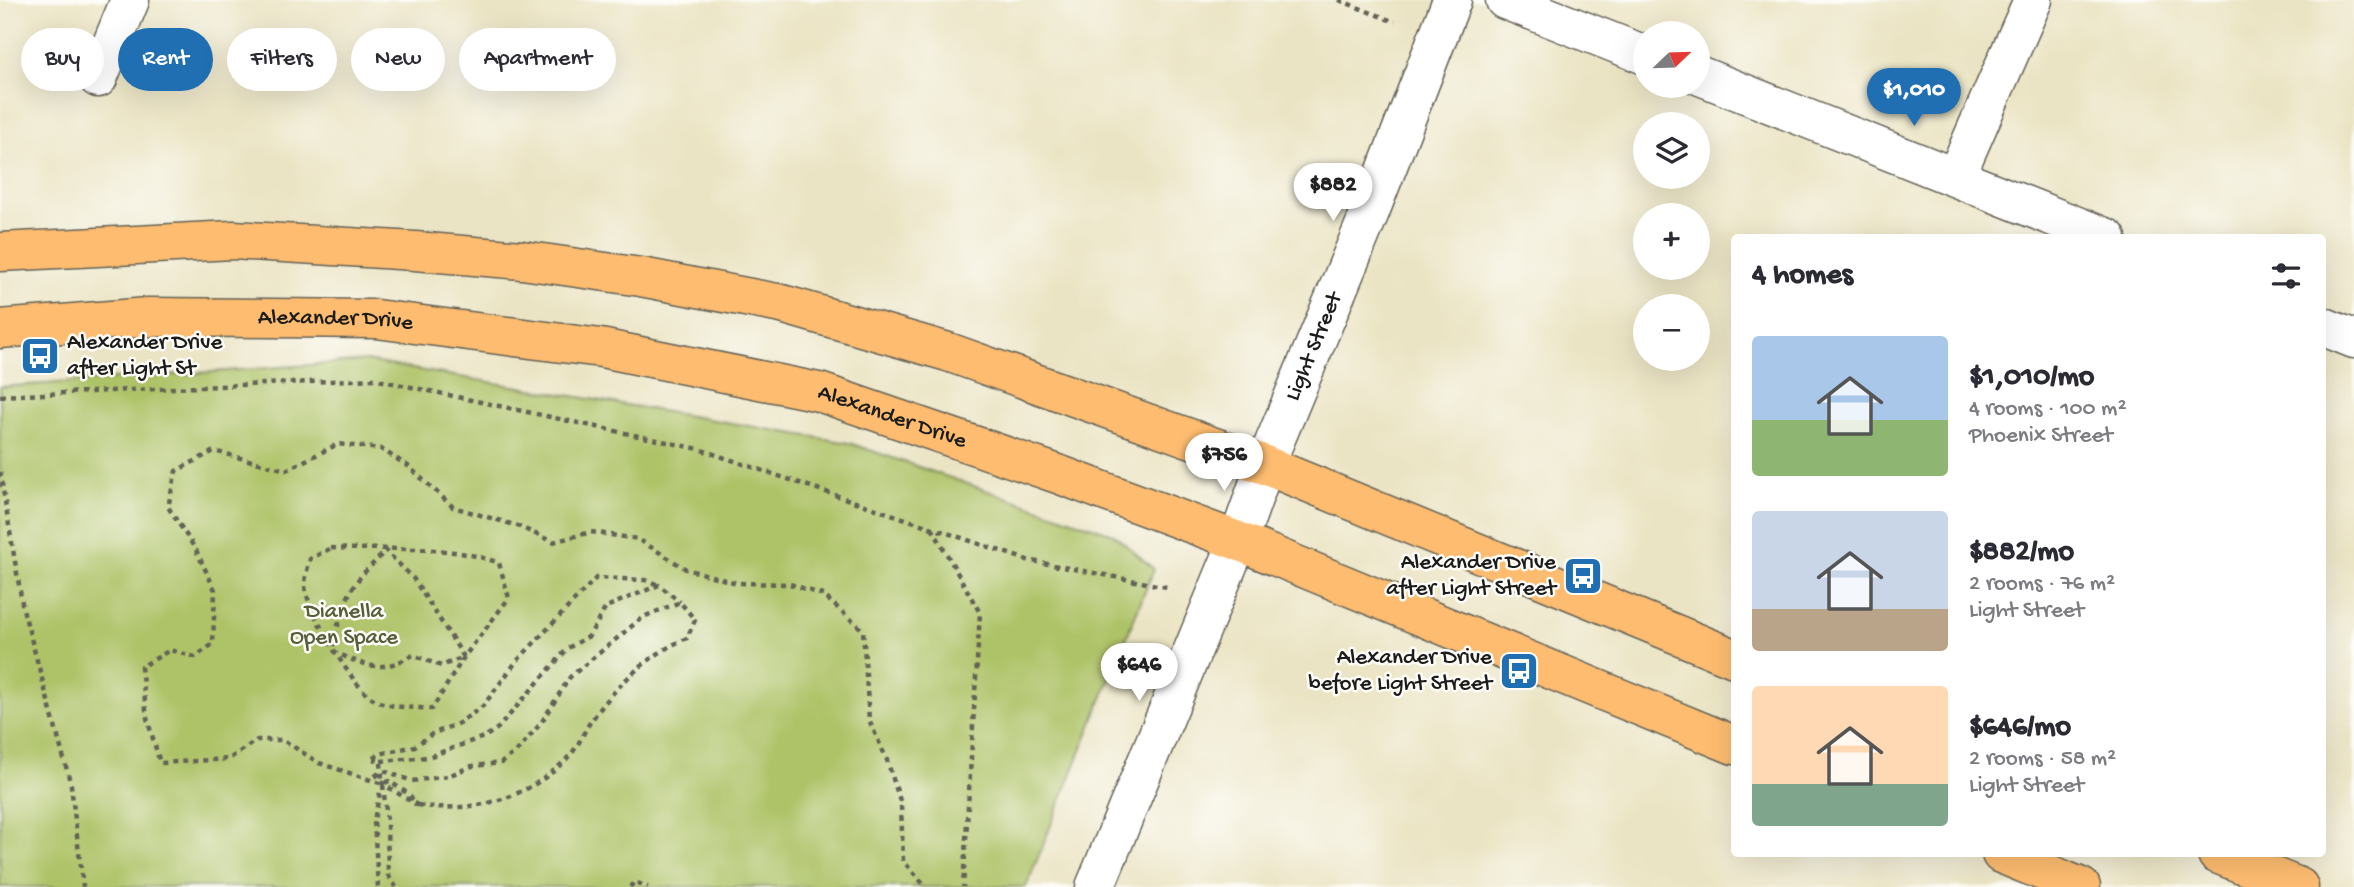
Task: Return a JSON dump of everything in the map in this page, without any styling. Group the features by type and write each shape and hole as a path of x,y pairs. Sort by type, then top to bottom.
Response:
{"main road":[{"path":"0,252 155,242 247,241 442,253 641,277 782,304 948,352 1265,465 1731,657"},
{"name":"Alexander Drive","path":"0,329 148,317 376,319 601,348 819,392 1055,473 1238,541 1731,744"},
{"path":"2008,857 2081,887"},
{"path":"2224,857 2299,887"}],"street":[{"path":"104,61 130,0"},
{"name":"Light Street","path":"1095,887 1238,541 1265,465 1370,212 1452,0"},
{"path":"1505,0 1633,50"},
{"path":"1956,176 2034,0"},
{"path":"1710,80 2097,234"},
{"path":"2326,328 2354,339"}],"path":[{"path":"1339,0 1395,22"},
{"path":"0,396 373,379 699,449 1027,560 1167,587"},
{"path":"659,585 606,607 589,636 568,648 498,728 486,736 428,757 381,761 373,759 379,754 415,746 432,734 459,723 484,706 516,662 596,578 645,580 659,585 680,602 695,620 687,638 649,658 619,686 589,723 573,751 544,780 519,795 480,805 444,810 417,805 383,784 319,763 283,740 257,740 229,759 160,763 147,718 141,667 170,650 195,657 213,644 215,590 196,550 168,507 176,471 214,451 286,470 338,444 381,449 408,466 453,506 517,526 553,542 591,532 638,539 686,569 737,583 790,584 823,595 863,630 869,720 887,760 901,804 903,861 926,887"},
{"path":"0,472 23,609 71,785 83,887"},
{"path":"932,528 980,613 963,887"},
{"path":"331,548 438,549 472,553 499,563 509,598 464,657 432,709 395,706 370,697 351,676 333,647 304,587 310,559 331,548"},
{"path":"333,647 339,614 349,595 361,576 385,550"},
{"path":"385,550 413,578 464,657"},
{"path":"384,771 412,781 448,776 472,766 501,763 517,751 541,723 570,677 643,617 680,602"},
{"path":"337,653 374,667 391,667 414,655 441,666 464,657"},
{"path":"381,761 384,771 382,779 374,771 383,784 388,874 396,887"},
{"path":"378,887 374,821 383,784"},
{"path":"630,887 634,882 648,887"}],"green space":[{"name":"Dianella Open Space","path":"366,361 849,443 1113,534 1154,569 1026,887 0,887 0,387"}],"place":[{"name":"Alexander Drive after Light St","path":"40,356"},
{"name":"Alexander Drive after Light Street","path":"1583,576"},
{"name":"Alexander Drive before Light Street","path":"1519,671"}]}
